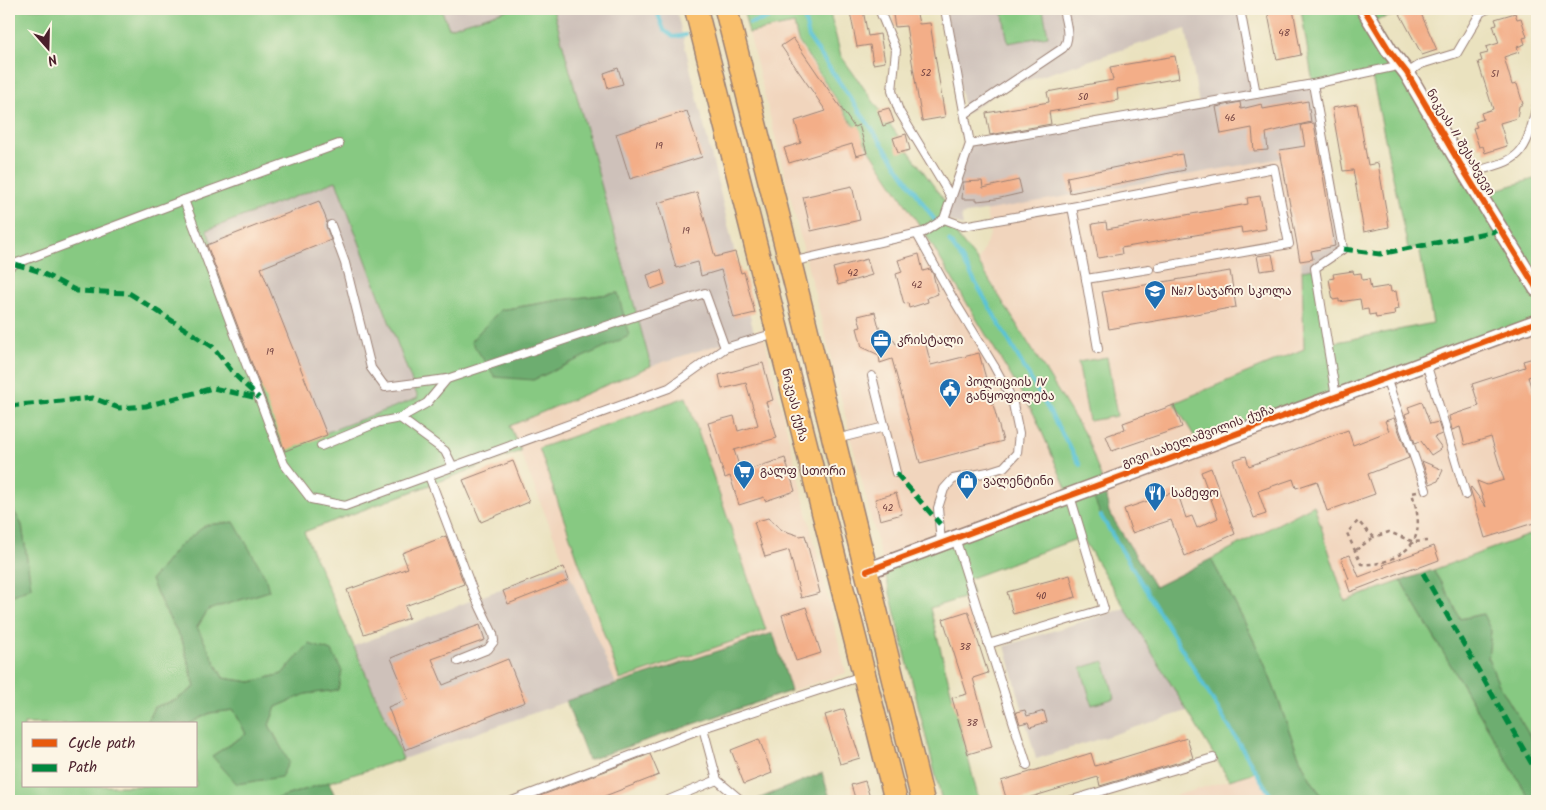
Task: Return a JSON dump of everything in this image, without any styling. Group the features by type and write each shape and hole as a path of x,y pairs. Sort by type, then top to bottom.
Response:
{"main road":[{"name":"ნიკეას ქუჩა","path":"696,9 776,332 896,801"},
{"path":"726,9 923,801"},
{"path":"786,370 815,364"}],"street":[{"name":"ნიკეას II შესახვევი","path":"1364,9 1404,69 1537,289"},
{"name":"გივი სახელაშვილის ქუჩა","path":"867,571 1537,322"}],"lane":[{"path":"879,9 896,50 892,91 899,110 951,197"},
{"path":"790,262 917,234 924,232 944,219 970,144 945,9"},
{"path":"965,114 1067,44 1068,38 1063,9"},
{"path":"1240,9 1256,94"},
{"path":"970,144 1404,69 1457,52 1481,12 1488,9"},
{"path":"1312,84 1343,249 1315,268 1336,397"},
{"path":"1466,174 1514,159 1524,148 1530,134 1537,105"},
{"path":"9,266 339,144"},
{"path":"944,219 963,226 1274,168 1289,244 1159,267"},
{"path":"184,200 284,464 311,499 345,506 429,476 669,388 725,348 776,332"},
{"path":"1072,207 1098,349"},
{"path":"331,225 345,263 371,368 385,387 448,379 705,293 725,348"},
{"path":"917,234 1012,399 1019,433 1017,453 1004,467 953,479 944,489 938,508 948,541 988,644 1027,765"},
{"path":"1086,279 1149,268"},
{"path":"1426,363 1466,495"},
{"path":"872,376 896,473"},
{"path":"1386,378 1426,490"},
{"path":"321,446 379,422 400,418 427,403 448,379"},
{"path":"400,418 444,451 453,467"},
{"path":"834,439 885,427"},
{"path":"429,476 474,594 493,634 494,641 488,649 458,661"},
{"path":"988,644 1104,609 1070,496"},
{"path":"512,801 703,728 864,676"},
{"path":"703,728 717,780 742,801"},
{"path":"1069,801 1213,758"},
{"path":"666,801 682,798 717,780"}],"path":[{"path":"1374,537 1358,521 1347,533 1361,564 1373,565 1387,561 1405,552 1414,542 1418,528 1417,508 1412,493 1426,490"},
{"path":"1356,550 1374,537 1389,532 1414,542 1427,541"}],"shaded area":[{"path":"441,9 510,9 448,28"},
{"path":"553,9 676,9 754,333 651,366"},
{"path":"945,9 1240,9 1256,94 1313,84 1343,249 1315,268 1302,270 1282,158 961,215 963,226 944,219 970,144 1199,104 1186,29 1004,88 965,114"},
{"path":"794,24 798,42 924,232 1035,416 1070,496 883,565 749,33"},
{"path":"1282,158 1302,270 1304,349 1175,403 1201,446 1537,322 1537,532 1345,601 1314,505 1155,587 1109,512 1103,483 1087,438 978,262 990,235 986,210"},
{"path":"336,181 418,399 289,447 206,230"},
{"path":"762,328 846,673 791,691 773,633 616,684 565,564 510,426 651,366 754,333"},
{"path":"565,564 616,684 403,759 354,646"},
{"path":"1125,608 1187,711 1036,759 1005,646"},
{"path":"1256,772 1274,801 1157,801"}],"green space":[{"path":"9,9 441,9 449,28 510,9 553,9 651,366 510,426 521,451 304,532 403,759 269,801 14,801 9,789 9,597 31,587 22,525 9,502","holes":["336,181 418,398 288,447 207,230","618,293 576,360 533,380 500,310","234,522 269,591 208,610 197,628 223,678 251,682 282,674 310,644 338,690 305,694 276,707 269,725 278,741 212,756 246,734 234,710 210,713 193,722 198,722 198,788 22,788 22,722 147,722 154,707 176,700 195,687 182,640 164,609 151,580 179,546 206,525"]},
{"path":"743,9 829,9 841,56 948,206 944,219 978,262 1087,438 1103,483 1101,516 1256,772 1229,780 1082,537 968,579 973,595 930,608 979,801 942,801 883,565 1069,495 1035,416 924,232 798,41 794,24 749,33"},
{"path":"1002,9 1043,9 1048,36 1008,43"},
{"path":"1301,9 1419,9 1372,21 1479,195 1537,178 1537,322 1201,447 1174,403 1304,349 1302,270 1315,268 1327,344 1433,323 1419,247 1408,249 1371,72 1313,84"},
{"path":"618,293 629,336 533,380 495,377 471,341 500,310"},
{"path":"1107,357 1117,416 1089,421 1078,362"},
{"path":"686,397 766,630 620,680 539,448"},
{"path":"1103,483 1109,512 1155,587 1211,559 1259,651 1300,759 1316,788 1326,801 1274,801 1101,516 1090,489"},
{"path":"9,502 22,525 31,587 9,597"},
{"path":"1314,505 1345,601 1401,581 1531,801 1326,801 1316,788 1300,759 1259,651 1211,559"},
{"path":"234,522 265,576 269,591 208,610 197,627 223,678 251,682 282,674 309,644 332,651 342,671 338,690 306,694 276,707 269,725 289,762 281,777 237,784 212,756 246,734 234,710 210,713 193,722 147,722 154,707 176,700 195,687 182,640 164,609 151,580 179,546 206,525"},
{"path":"1537,532 1537,748 1498,683 1488,658 1491,631 1482,614 1460,619 1451,599 1433,570"},
{"path":"1433,570 1451,599 1460,619 1483,614 1491,631 1488,658 1498,683 1537,748 1537,801 1531,801 1401,581"},
{"path":"773,633 791,691 588,760 566,701"},
{"path":"1104,661 1115,698 1092,705 1081,668"},
{"path":"822,773 831,801 758,801 758,799"},
{"path":"329,782 337,801 269,801"}],"building":[{"path":"892,9 916,9 919,24 930,23 945,117 922,121 906,26 895,27"},
{"path":"1267,9 1293,9 1301,55 1277,60"},
{"path":"1407,9 1419,9 1437,50 1422,55 1399,12"},
{"path":"863,10 868,36 880,34 885,62 873,64 870,45 857,47 850,12"},
{"path":"1515,13 1517,19 1521,18 1527,37 1523,38 1525,44 1517,47 1519,52 1504,57 1512,85 1517,84 1523,104 1519,106 1517,118 1500,123 1507,146 1485,153 1483,146 1479,147 1473,128 1477,127 1475,122 1483,119 1481,113 1493,109 1478,62 1482,61 1480,55 1488,53 1486,47 1499,43 1493,25 1497,24 1495,19"},
{"path":"793,38 854,127 859,125 867,153 856,156 852,144 789,163 784,148 801,143 795,121 826,111 781,46"},
{"path":"1175,56 1179,78 1117,89 1118,100 1049,112 1051,124 990,135 986,113 1049,102 1047,92 1113,80 1110,67"},
{"path":"618,68 623,84 608,88 604,73"},
{"path":"1308,101 1311,122 1266,133 1268,150 1254,151 1252,128 1221,134 1216,107 1240,102 1241,109 1262,104 1263,109"},
{"path":"1357,104 1368,165 1378,163 1389,227 1364,232 1353,170 1343,171 1332,108"},
{"path":"889,108 894,122 883,126 878,111"},
{"path":"687,111 702,157 630,179 616,134"},
{"path":"1314,123 1335,246 1311,251 1313,259 1300,261 1280,150 1305,146 1301,125"},
{"path":"906,134 910,150 898,153 893,138"},
{"path":"1182,154 1185,170 1070,193 1067,177"},
{"path":"1019,180 1022,193 977,201 977,199 962,199 963,182 982,181 983,188"},
{"path":"852,186 860,220 811,231 803,197"},
{"path":"697,192 715,257 735,252 741,273 744,272 755,313 734,318 721,270 701,276 698,262 676,268 658,203"},
{"path":"1260,196 1266,229 1242,233 1241,227 1121,248 1122,254 1098,258 1092,224 1106,222 1107,229 1248,204 1247,198"},
{"path":"319,201 327,221 326,226 331,240 261,268 327,435 285,451 207,245"},
{"path":"919,254 923,271 930,269 933,274 938,294 927,298 928,302 909,308 908,303 904,304 896,274 902,272 898,260"},
{"path":"1272,254 1275,269 1260,271 1257,256"},
{"path":"867,259 872,275 838,285 833,268"},
{"path":"661,270 665,284 651,289 647,275"},
{"path":"1230,271 1236,307 1109,329 1102,292"},
{"path":"1353,271 1354,274 1361,273 1362,280 1369,279 1371,289 1390,286 1391,292 1396,291 1399,309 1394,310 1395,315 1376,318 1375,314 1369,315 1368,309 1362,310 1360,299 1339,302 1339,299 1333,300 1329,279 1334,278 1333,274"},
{"name":"პოლიციის IV განყოფილება","path":"875,312 881,335 891,336 896,344 924,337 931,365 979,353 1003,441 920,463 892,359 880,363 879,355 862,347 857,328 861,327 858,316"},
{"path":"1537,357 1537,374 1528,377 1537,406 1537,522 1485,538 1470,488 1486,507 1477,481 1487,485 1504,480 1491,437 1465,445 1460,427 1452,430 1449,416 1479,406 1472,384 1525,367 1523,361"},
{"path":"763,363 773,400 766,402 777,438 734,450 741,472 785,458 795,491 765,501 764,497 739,505 730,476 725,478 708,423 734,416 738,431 758,425 746,383 722,389 719,375"},
{"path":"1422,402 1430,424 1438,422 1442,434 1434,437 1442,448 1431,455 1421,441 1415,443 1405,414 1410,412 1408,407"},
{"path":"1174,405 1182,427 1112,451 1106,436 1125,429 1123,423"},
{"path":"1394,418 1409,458 1368,474 1375,494 1327,511 1317,481 1296,488 1293,479 1258,491 1266,514 1254,518 1233,460 1246,456 1249,466 1348,430 1353,445 1389,431 1385,421"},
{"path":"513,461 529,502 481,522 463,480"},
{"path":"1422,461 1443,470 1438,481 1430,484"},
{"path":"1211,468 1235,534 1185,556 1171,520 1132,533 1124,509 1177,491 1186,518 1192,516 1197,528 1218,518 1201,472"},
{"path":"896,493 902,514 880,520 875,499"},
{"path":"768,518 782,530 800,536 805,535 820,593 801,598 789,550 765,557 754,522"},
{"path":"446,536 464,584 405,606 409,618 364,634 347,590 408,568 402,553"},
{"path":"1434,546 1439,560 1415,569 1415,567 1350,592 1346,580 1349,579 1341,558 1350,555 1359,577 1385,567 1383,565"},
{"path":"564,567 569,580 508,604 503,591"},
{"path":"1070,575 1076,597 1013,614 1007,592"},
{"path":"806,607 821,653 796,661 782,615"},
{"path":"968,611 988,673 973,678 992,747 968,754 952,698 967,694 943,619"},
{"path":"480,625 485,640 432,659 443,685 508,659 525,702 405,750 388,707 408,699 391,658"},
{"path":"844,709 860,758 840,764 825,715"},
{"path":"1025,710 1027,716 1044,711 1047,722 1030,727 1028,722 1020,724 1016,712"},
{"path":"1187,738 1193,758 1100,786 1098,777 1018,801 1007,801 1001,781 1091,753 1095,766"},
{"path":"759,739 772,773 744,784 731,750"},
{"path":"650,754 659,775 592,801 527,801"},
{"path":"865,781 871,801 856,801 851,785"}],"waterway":[{"path":"656,9 664,30 673,37 686,35"},
{"path":"750,23 767,19 780,10 792,9"},
{"path":"793,9 804,16 809,38 936,222"},
{"path":"949,241 962,259 1080,465"},
{"path":"1101,516 1274,801"}],"marked path":[{"path":"1343,249 1380,254 1501,230"},
{"path":"15,264 38,271 77,291 129,293 213,347 234,374 259,398"},
{"path":"9,406 93,398 119,408 146,406 213,388 258,398"},
{"path":"896,473 940,524"},
{"path":"1423,573 1537,773"}],"cycle path":[{"path":"1364,9 1389,50 1407,73 1466,174 1537,289"},
{"path":"867,571 1537,322"}],"place":[{"name":"№17 საჯარო სკოლა","path":"1155,310"},
{"name":"კრისტალი","path":"881,359"},
{"name":"პოლიციის IV განყოფილება","path":"950,408"},
{"name":"გალფ სთორი","path":"744,490"},
{"name":"ვალენტინი","path":"967,500"},
{"name":"სამეფო","path":"1155,512"}]}
